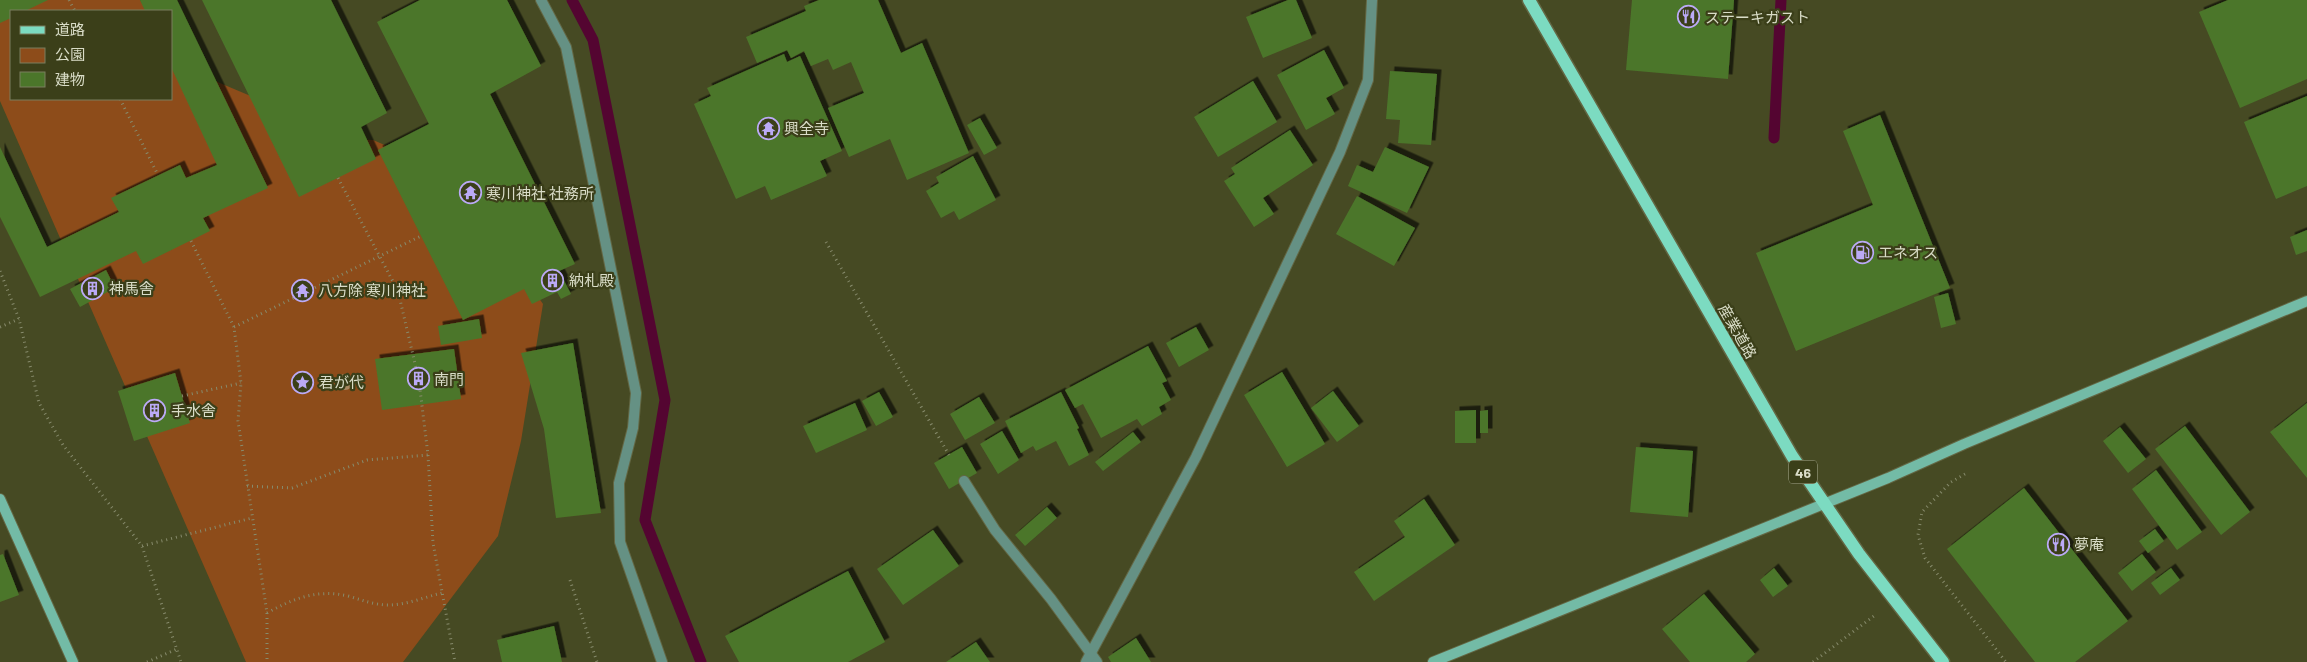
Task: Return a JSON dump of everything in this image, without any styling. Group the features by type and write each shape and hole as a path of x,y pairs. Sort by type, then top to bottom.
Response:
{"main road":[{"name":"産業道路","path":"1529,0 1771,420 1824,503 1894,601 1943,662"}],"street":[{"path":"541,0 566,47 636,394 633,428 618,483 620,542 662,662"},
{"path":"1086,662 1196,457 1340,152 1368,80 1372,0"},
{"path":"1433,662 1824,503 2307,301"},
{"path":"964,481 995,530 1051,599 1097,662"},
{"path":"0,499 73,662"}],"path":[{"path":"120,100 158,175"},
{"path":"338,178 398,291 419,381 428,455 433,543 455,662"},
{"path":"234,327 421,236"},
{"path":"191,241 234,327 241,382 238,421 267,613 267,662"},
{"path":"826,242 949,455"},
{"path":"0,270 19,319 39,403 63,445 142,546 181,662"},
{"path":"0,327 19,319"},
{"path":"182,396 241,382"},
{"path":"247,486 292,488 367,460 428,455"},
{"path":"1969,472 1951,482 1922,512 1918,535 1925,558 2006,662"},
{"path":"142,546 252,518"},
{"path":"570,580 597,662"},
{"path":"267,613 283,604 314,593 346,596 374,604 392,605 442,593"},
{"path":"1813,662 1894,601"},
{"path":"147,662 177,649"}],"green space":[{"path":"0,0 140,0 146,10 10,10 10,100 172,100 172,52 182,67 253,97 305,136 373,140 427,163 489,227 543,304 521,441 498,536 403,662 246,662 0,101"}],"building":[{"path":"0,0 48,0 27,10 10,10 10,18 0,23"},
{"path":"140,0 177,0 268,188 203,218 210,231 143,264 136,251 40,297 0,217 0,147 47,247 119,212 111,198 180,165 186,178 217,165 172,69 172,10 145,10"},
{"path":"202,0 331,0 387,113 361,127 376,159 299,197"},
{"name":"寒川神社 社務所","path":"420,0 507,0 541,66 490,94 575,264 559,271 571,294 561,299 557,292 532,304 524,289 463,320 378,150 429,124 377,22"},
{"path":"819,0 878,0 901,53 922,43 969,153 907,180 890,139 849,157 828,108 864,93 851,62 833,70 828,59 811,66 804,51 791,58 787,50 757,63 746,37 806,11 804,6"},
{"path":"1288,0 1296,0 1312,38 1263,58 1246,17"},
{"path":"1632,0 1734,0 1728,79 1626,70"},
{"path":"2228,0 2307,0 2307,79 2240,108 2199,12"},
{"path":"1324,50 1344,88 1326,98 1335,114 1306,130 1277,75"},
{"name":"興全寺","path":"784,54 787,62 800,56 842,151 820,161 827,176 771,200 765,186 736,199 694,104 711,96 707,88"},
{"path":"1390,71 1437,74 1431,145 1398,143 1400,120 1386,119"},
{"path":"1253,81 1277,122 1218,157 1194,117"},
{"path":"2307,96 2307,186 2276,199 2244,122"},
{"path":"1880,115 1950,288 1796,351 1756,253 1873,205 1843,131"},
{"path":"980,118 997,148 984,155 967,125"},
{"path":"1290,130 1313,165 1263,198 1274,214 1254,227 1224,181 1235,174 1231,168"},
{"path":"1385,147 1429,167 1407,213 1348,186 1357,165 1373,172"},
{"path":"973,156 996,200 959,220 954,211 941,218 926,191 939,183 936,177"},
{"path":"1357,196 1415,228 1394,266 1336,234"},
{"path":"2307,230 2307,251 2296,255 2290,237"},
{"name":"神馬舎","path":"106,270 115,288 80,307 70,289"},
{"path":"1948,293 1956,324 1941,328 1934,297"},
{"path":"479,319 482,338 441,345 438,326"},
{"path":"1196,327 1209,350 1179,367 1166,343"},
{"path":"573,343 601,513 556,518 544,429 521,353"},
{"path":"1148,346 1167,381 1162,383 1171,400 1159,407 1162,414 1142,426 1137,419 1101,438 1083,404 1075,408 1065,390"},
{"name":"南門","path":"454,349 461,399 382,410 375,359"},
{"path":"1282,372 1325,444 1287,467 1244,395"},
{"name":"手水舎","path":"175,373 190,423 134,441 118,391"},
{"path":"1333,391 1359,426 1337,442 1311,408"},
{"path":"879,392 893,417 876,426 862,401"},
{"path":"1061,392 1079,428 1077,429 1089,455 1069,466 1056,441 1036,451 1033,446 1021,453 1005,421"},
{"path":"979,397 995,423 965,440 950,414"},
{"path":"855,403 867,430 816,453 803,426"},
{"path":"2307,403 2307,478 2270,432"},
{"path":"1476,410 1476,443 1455,443 1455,411"},
{"path":"1488,410 1488,433 1480,433 1480,411"},
{"path":"2185,426 2250,512 2221,535 2155,449"},
{"path":"2120,427 2146,459 2128,473 2103,441"},
{"path":"1002,431 1019,460 998,474 980,444"},
{"path":"1133,432 1141,442 1103,471 1095,462"},
{"path":"962,447 977,473 949,489 934,463"},
{"path":"1636,447 1693,451 1688,517 1630,512"},
{"path":"2156,470 2202,532 2177,550 2132,489"},
{"path":"2024,488 2128,621 2075,662 2035,662 1947,549"},
{"path":"1424,499 1455,545 1374,601 1354,572 1405,537 1394,521"},
{"path":"1047,507 1057,518 1025,546 1015,535"},
{"path":"2155,529 2164,541 2148,553 2139,541"},
{"path":"933,530 959,566 903,605 877,569"},
{"path":"3,554 19,595 0,602 0,555"},
{"path":"2142,554 2156,572 2132,591 2118,573"},
{"path":"1774,568 1788,586 1773,597 1760,580"},
{"path":"2171,568 2180,580 2160,595 2151,583"},
{"path":"848,571 885,642 848,662 739,662 725,636"},
{"path":"1704,594 1755,654 1746,662 1690,662 1662,629"},
{"path":"554,626 562,662 502,662 497,640"},
{"path":"1136,638 1151,662 1111,662 1108,657"},
{"path":"976,642 990,662 946,662"}],"waterway":[{"path":"572,0 593,40 665,400 645,520 701,662"},
{"path":"1774,138 1781,0"}],"place":[{"name":"ステーキガスト","path":"1689,17"},
{"name":"興全寺","path":"768,128"},
{"name":"寒川神社 社務所","path":"470,193"},
{"name":"エネオス","path":"1862,252"},
{"name":"納札殿","path":"553,280"},
{"name":"神馬舎","path":"93,288"},
{"name":"八方除 寒川神社","path":"302,290"},
{"name":"南門","path":"418,379"},
{"name":"君が代","path":"303,382"},
{"name":"手水舎","path":"155,410"},
{"name":"夢庵","path":"2058,544"}]}
